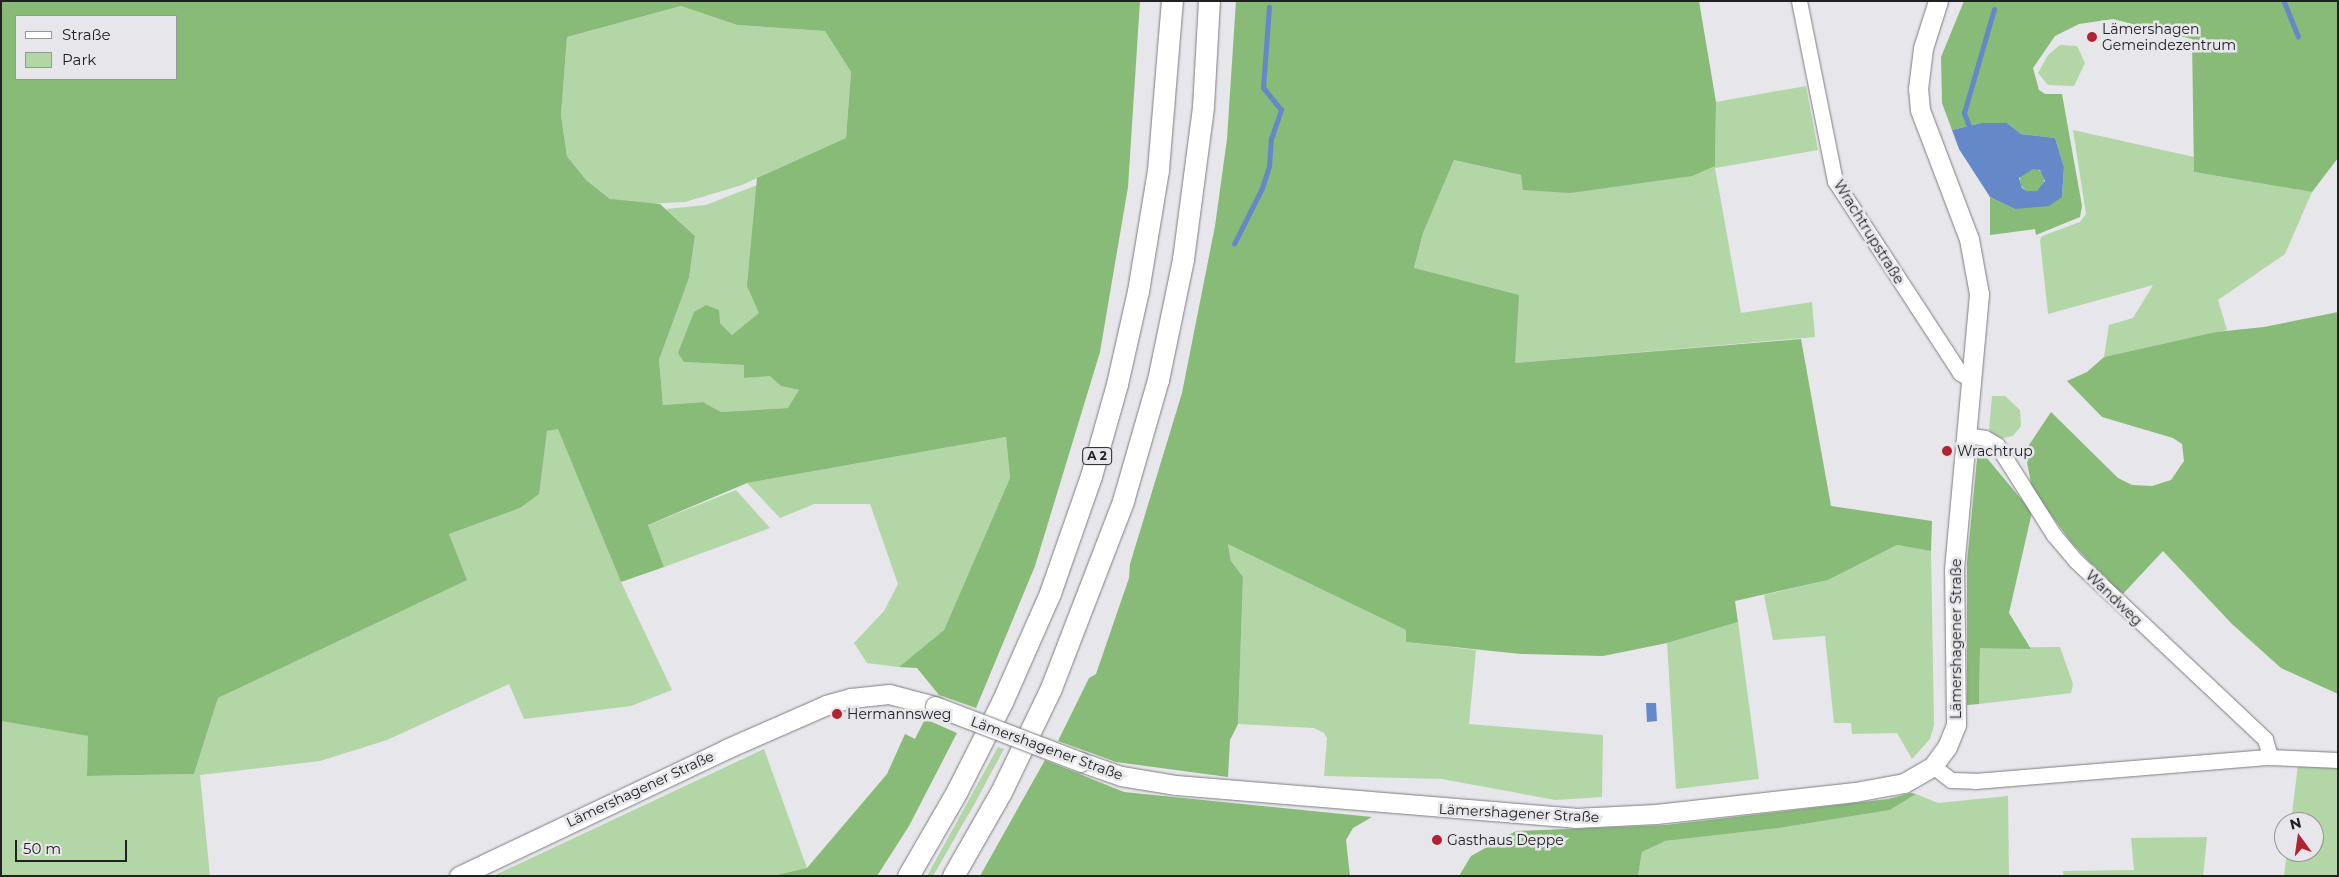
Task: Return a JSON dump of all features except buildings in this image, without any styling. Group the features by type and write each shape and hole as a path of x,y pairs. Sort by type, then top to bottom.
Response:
{"highway":[{"name":"A 2","path":"908,876 957,791 1002,702 1050,593 1091,476 1117,384 1138,291 1158,170 1172,1"},
{"path":"953,876 1001,792 1052,688 1123,501 1158,380 1183,259 1203,107 1209,1"}],"main road":[{"name":"Lämershagener Straße","path":"459,876 726,749 826,706 851,698 889,694 935,706 1121,776 1176,785 1575,818 1656,814 1864,790 1904,783 1933,766 1947,747 1956,725 1954,584 1979,294 1975,264 1965,226 1926,131 1919,96 1922,48 1938,1"}],"street":[{"name":"Wrachtrupstraße","path":"1799,1 1836,180 1960,373 1973,381"},
{"name":"Wandweg","path":"1967,435 1985,438 1997,445 2054,535 2076,561 2265,739 2270,756"},
{"path":"1933,766 1951,780 1975,782 2270,756 2338,760"}],"green space":[{"path":"1,1 1140,1 1128,187 1100,352 1035,566 976,708 939,695 917,668 899,667 944,630 1010,478 1006,437 747,483 648,525 664,567 621,582 558,429 547,431 539,494 520,508 449,534 467,580 218,698 194,774 87,776 88,736 1,721","holes":["681,6 737,25 825,31 851,72 846,138 757,178 747,286 759,313 732,335 720,323 719,310 706,305 694,312 678,353 684,362 744,365 744,378 770,376 781,386 799,390 788,408 721,412 703,402 663,405 659,360 689,278 695,236 660,204 610,199 586,180 567,156 561,115 567,37"]},
{"path":"1236,1 1699,1 1716,102 1715,166 1692,176 1570,193 1523,190 1521,175 1454,160 1423,233 1414,268 1519,295 1515,363 1801,339 1831,506 1932,521 1931,551 1897,545 1828,580 1735,601 1738,622 1667,643 1603,656 1521,654 1406,642 1406,630 1228,544 1231,561 1243,577 1238,724 1230,740 1228,777 1116,762 1058,741 1089,678 1096,674 1129,578 1130,564 1182,393 1215,226 1227,139"},
{"path":"1964,1 2338,1 2338,158 2312,192 2194,172 2192,39 2113,19 2079,24 2055,36 2033,68 2039,90 2045,94 2062,94 2082,206 2080,217 2036,235 2035,229 1990,235 1990,197 2015,209 2062,197 2064,167 2055,138 2021,134 2007,123 1981,123 1952,130 1942,103 1941,57"},
{"path":"681,6 737,25 825,31 851,72 846,138 742,185 685,202 645,204 610,199 586,180 567,156 561,115 567,37"},
{"path":"2060,45 2077,46 2085,63 2074,86 2048,85 2038,73 2048,55"},
{"path":"1806,86 1818,150 1715,168 1741,313 1812,302 1815,337 1515,363 1414,268 1423,233 1454,160 1521,175 1715,166 1716,102"},
{"path":"2073,130 2194,157 2194,172 2312,192 2285,254 2218,300 2227,330 2104,357 2109,325 2133,318 2153,285 2048,314 2040,240 2042,236 2080,222 2086,214"},
{"path":"2032,168 2041,171 2044,180 2041,189 2032,192 2023,189 2020,180 2023,171"},
{"path":"757,185 748,286 760,313 732,335 720,323 685,362 744,365 745,378 770,375 781,386 799,390 789,408 721,412 703,402 663,405 659,360 689,278 695,236 666,209 706,205"},
{"path":"2338,312 2338,694 2281,668 2232,624 2163,551 2121,596 2071,542 2032,489 2025,451 2051,412 2118,478 2132,485 2152,486 2171,480 2184,461 2182,444 2173,438 2102,417 2067,381 2087,372 2104,357 2216,332 2264,327"},
{"path":"1992,396 2005,396 2020,410 2021,426 2013,436 1999,439 1989,430"},
{"path":"559,429 621,582 672,690 631,706 524,719 509,684 387,740 320,761 200,775 210,876 1,876 1,721 89,736 87,776 194,774 218,698 466,580 449,534 520,508 547,430"},
{"path":"1006,437 1010,478 944,630 899,667 867,663 854,643 884,611 898,584 870,504 814,504 780,518 747,483"},
{"path":"1981,451 2032,512 2009,613 2031,649 1980,648 1979,704 1967,705 1967,562 1977,459"},
{"path":"736,490 770,528 664,567 648,525"},
{"path":"1228,543 1406,630 1406,642 1476,650 1469,724 1603,735 1602,797 1555,800 1442,779 1324,776 1327,738 1324,733 1314,728 1238,724 1243,577 1231,561"},
{"path":"1897,545 1931,551 1934,725 1930,739 1912,759 1897,733 1852,734 1851,723 1834,723 1825,636 1773,640 1764,595 1828,580"},
{"path":"1738,622 1759,779 1676,789 1667,643"},
{"path":"2060,647 2073,684 2071,693 1979,704 1980,648"},
{"path":"925,719 957,733 909,826 877,876 772,876 807,868 887,774 905,734 915,739"},
{"path":"998,747 1004,749 975,803 933,876 927,876"},
{"path":"764,749 807,868 772,876 493,876"},
{"path":"1045,760 1124,792 1372,817 1353,828 1346,840 1350,876 980,876"},
{"path":"2298,765 2338,767 2338,876 2284,876 2286,862 2324,862 2324,812 2292,812"},
{"path":"1911,793 1916,794 1890,810 1779,828 1665,841 1642,852 1638,876 1459,876 1471,856 1516,831 1666,825 1888,799"},
{"path":"1916,794 1938,803 2008,796 2009,876 1638,876 1642,852 1665,841 1779,828 1890,810"},
{"path":"2207,837 2203,876 2064,876 2063,871 2134,870 2131,838"}],"water":[{"path":"1981,123 2007,123 2021,134 2055,138 2064,167 2062,197 2049,206 2015,209 1990,197 1959,149 1952,130","holes":["2033,169 2040,170 2045,181 2037,191 2027,191 2022,188 2019,178"]},
{"path":"1646,703 1656,703 1657,721 1647,722"}],"waterway":[{"path":"2284,1 2298,36"},
{"path":"1234,244 1262,188 1269,166 1271,139 1281,110 1263,88 1269,7"},
{"path":"1970,129 1964,113 1994,9"}],"place":[{"name":"Lämershagen Gemeindezentrum","path":"2092,37"},
{"name":"Wrachtrup","path":"1947,451"},
{"name":"Hermannsweg","path":"837,714"},
{"name":"Gasthaus Deppe","path":"1437,840"}]}
